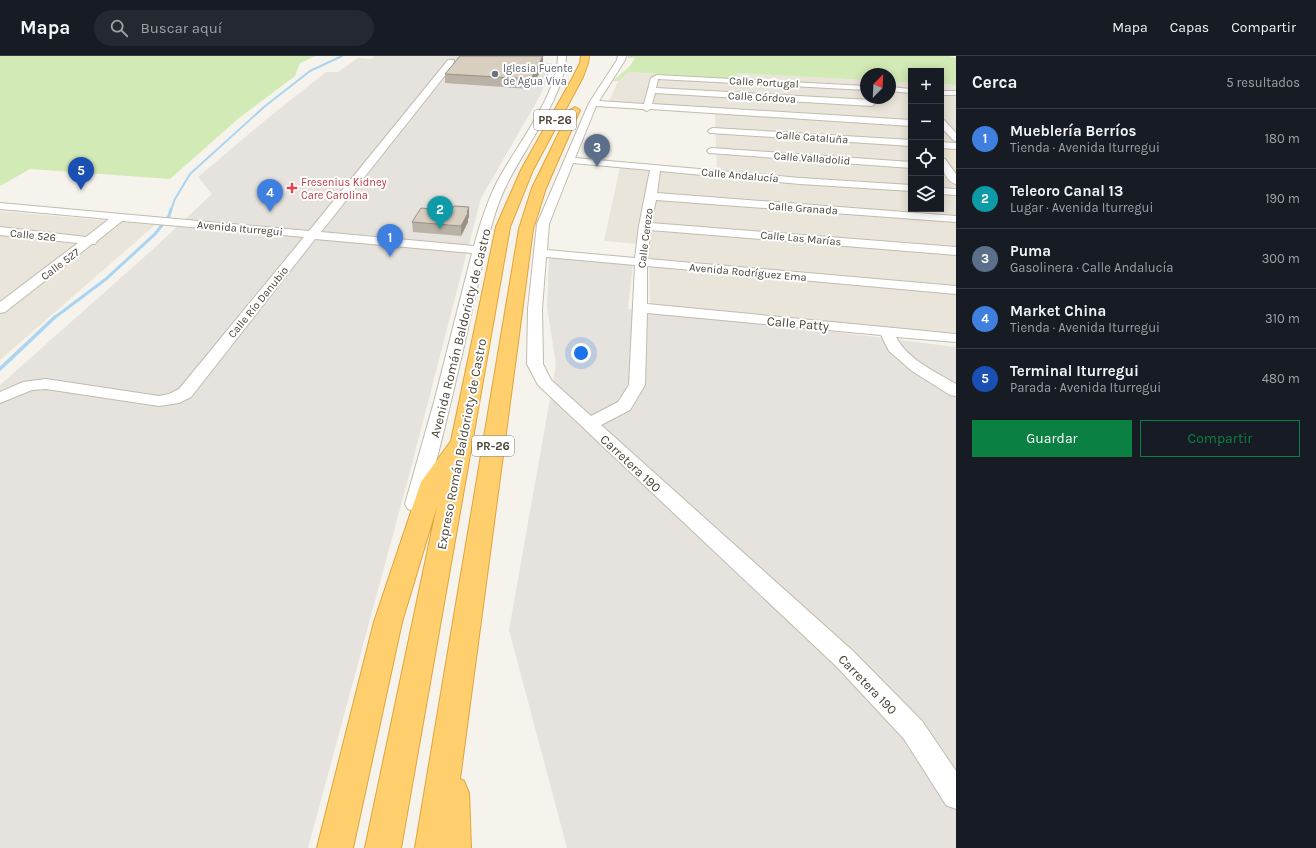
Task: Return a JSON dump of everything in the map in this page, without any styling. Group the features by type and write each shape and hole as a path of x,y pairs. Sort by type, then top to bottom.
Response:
{"highway":[{"name":"Expreso Román Baldorioty de Castro","path":"383,848 503,227 509,208 519,187 578,77 584,63 585,56"},
{"name":"Expreso Román Baldorioty de Castro","path":"433,848 526,229 539,188 595,68 598,56"},
{"path":"335,848 388,622 433,482 463,439"},
{"path":"451,729 453,848"}],"street":[{"name":"Avenida Román Baldorioty de Castro","path":"388,622 389,591 426,466 480,250 495,198 503,181 552,95 563,63 562,56"},
{"name":"Carretera 190","path":"622,56 621,60 593,103 545,216 543,224 534,309 536,364 544,382 845,658 913,730 956,795"},
{"name":"Calle Río Danubio","path":"0,398 29,385 46,384 159,401 173,399 185,393 451,62"},
{"name":"Calle Portugal","path":"653,90 655,78 661,77 860,90"},
{"path":"896,88 908,87"},
{"path":"648,108 653,90"},
{"name":"Calle Córdova","path":"653,90 860,100"},
{"path":"944,92 956,93"},
{"path":"593,103 648,108 908,124"},
{"path":"712,151 714,112"},
{"path":"944,124 956,126"},
{"path":"944,126 956,138"},
{"name":"Calle Cataluña","path":"712,151 908,143"},
{"path":"944,145 956,146"},
{"name":"Calle Andalucía","path":"570,160 656,168 712,151 908,187"},
{"name":"Calle Valladolid","path":"712,151 908,164"},
{"path":"944,167 956,181"},
{"name":"Calle Cerezo","path":"590,424 624,406 637,385 641,262 645,226 656,168"},
{"path":"944,191 956,192"},
{"name":"Calle Granada","path":"650,196 956,220"},
{"name":"Avenida Iturregui","path":"0,206 480,250"},
{"name":"Calle 527","path":"0,309 91,241 120,217"},
{"name":"Calle Las Marías","path":"645,226 956,251"},
{"name":"Calle 526","path":"0,232 91,241"},
{"path":"0,245 18,233"},
{"name":"Avenida Rodríguez Ema","path":"540,253 956,290"},
{"name":"Calle Patty","path":"640,308 956,338"},
{"path":"887,332 894,348 918,368 956,391"}],"shaded area":[{"path":"374,56 539,56 540,61 553,64 540,96 481,198 407,483 308,848 0,848 0,385 151,251 212,194 198,177 268,118 326,72 338,72 358,58 371,59"},
{"path":"629,72 735,79 735,73 860,80 860,104 896,104 896,82 908,83 908,212 944,212 944,84 956,85 956,339 650,305 649,245 604,241 620,167 717,176 715,113 620,107 608,104 618,81"},
{"path":"944,147 956,148 956,177 944,161"},
{"path":"0,211 155,225 0,360"},
{"path":"549,257 633,263 628,309 796,327 956,347 956,848 567,848 509,630 556,365 547,307"}],"green space":[{"path":"0,56 315,56 300,63 295,76 239,118 170,179 30,169 0,186"},
{"path":"628,56 949,56 956,58 956,85 944,84 944,68 908,68 908,83 896,82 896,68 860,68 860,80 736,73 736,79 629,72 618,81 613,81 630,66 635,58 628,58"}],"building":[{"path":"460,56 543,56 531,79 445,74"},
{"path":"454,206 469,207 468,213 461,226 412,222 421,208 451,211"}],"waterway":[{"path":"171,210 175,199 190,174 264,107 310,71 342,56"},
{"path":"54,318 106,279 155,234 169,216 171,209"},
{"path":"0,369 55,317"}],"place":[{"name":"Iglesia Fuente de Agua Viva","path":"495,74"},
{"name":"Puma","path":"597,167"},
{"name":"Fresenius Kidney Care Carolina","path":"292,188"},
{"name":"Terminal Iturregui","path":"81,190"},
{"name":"Market China","path":"270,212"},
{"name":"Teleoro Canal 13","path":"440,229"},
{"name":"Mueblería Berríos","path":"390,257"}]}
